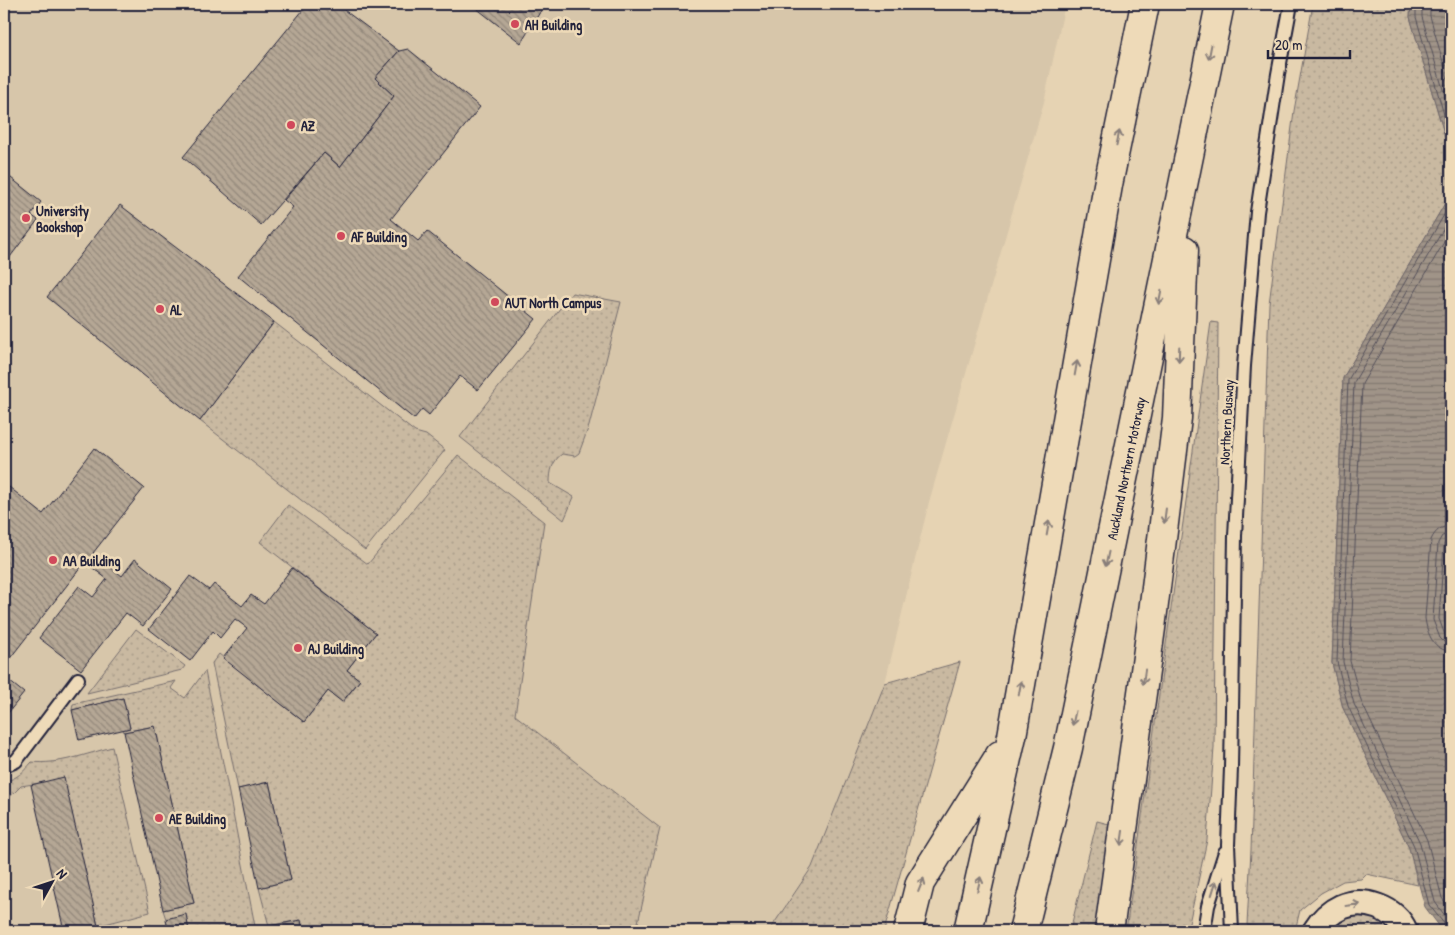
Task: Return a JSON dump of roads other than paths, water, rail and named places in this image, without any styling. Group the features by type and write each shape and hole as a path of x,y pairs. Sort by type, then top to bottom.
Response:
{"highway":[{"path":"968,931 1012,736 1108,185 1145,4"},
{"name":"Auckland Northern Motorway","path":"1023,931 1068,748 1220,4"},
{"path":"1109,931 1151,628 1177,418 1187,166"},
{"path":"908,931 920,883 1012,736"}],"street":[{"path":"1315,931 1327,916 1341,906 1358,903 1376,906 1392,914 1405,931"}],"lane":[{"name":"Northern Busway","path":"1232,931 1228,844 1232,758 1235,536 1244,366 1257,212 1275,92 1292,4"},
{"path":"4,766 16,761 78,679"},
{"name":"Northern Busway","path":"1204,931 1208,906 1228,844"}],"water":[{"path":"1411,4 1451,4 1451,157 1410,17"},
{"path":"1451,193 1451,508 1444,619 1451,638 1451,931 1443,931 1425,907 1409,848 1343,708 1332,663 1343,378"}],"place":[{"name":"AH Building","path":"515,24"},
{"name":"AZ","path":"291,125"},
{"name":"University Bookshop","path":"26,218"},
{"name":"AF Building","path":"341,236"},
{"name":"AUT North Campus","path":"495,302"},
{"name":"AL","path":"160,309"},
{"name":"AA Building","path":"53,560"},
{"name":"AJ Building","path":"298,648"},
{"name":"AE Building","path":"159,818"}]}
